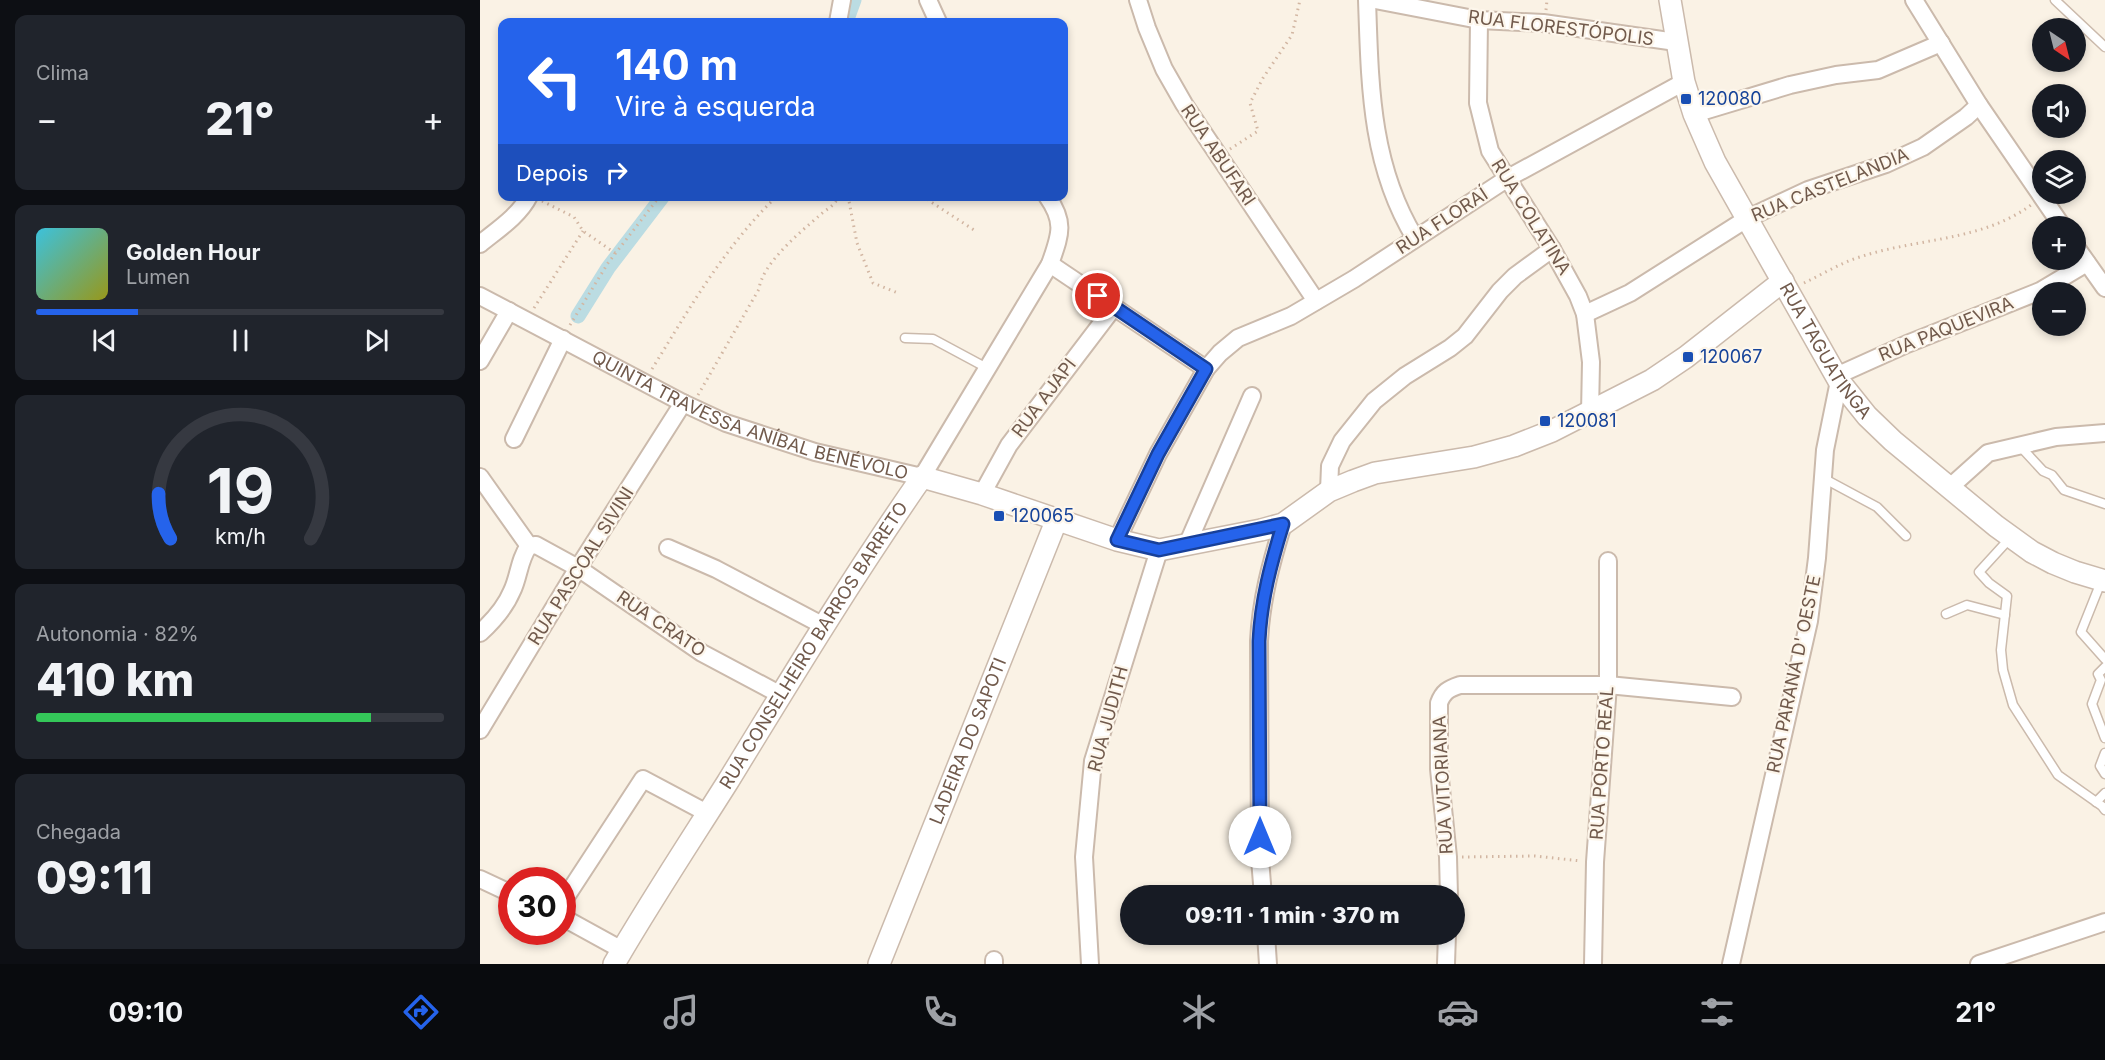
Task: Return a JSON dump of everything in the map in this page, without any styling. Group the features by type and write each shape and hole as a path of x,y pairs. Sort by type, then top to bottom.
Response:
{"street":[{"path":"839,18 842,0"},
{"path":"928,0 936,18"},
{"name":"RUA ABUFARI","path":"1138,0 1164,69 1184,104 1316,301"},
{"path":"1367,0 1370,77 1377,144 1401,216 1415,238"},
{"name":"RUA FLORESTÓPOLIS","path":"1375,0 1479,20 1543,23 1676,42"},
{"path":"1914,0 1979,105 2032,182"},
{"name":"RUA TAGUATINGA","path":"1671,10 1684,82 1694,114 1715,162 1838,379 1867,416 1880,428 1949,489 2011,537 2053,563 2104,580"},
{"name":"RUA COLATINA","path":"1479,20 1478,103 1490,151 1552,249 1578,296 1585,314 1592,362 1590,413"},
{"path":"1694,114 1790,85 1836,75 1878,70 1941,43"},
{"name":"RUA FLORAÍ","path":"1117,540 1158,454 1206,369 1238,338 1291,315 1316,301 1354,279 1508,178 1684,82"},
{"name":"RUA CASTELANDIA","path":"1585,314 1651,281 1748,218 1808,190 1902,157 1940,136 1979,105"},
{"path":"480,244 516,214 527,201"},
{"name":"RUA CONSELHEIRO BARROS BARRETO","path":"618,957 648,905 824,626 922,477 1050,264 1059,238 1061,223 1050,201"},
{"path":"1329,492 1330,466 1342,441 1374,401 1405,376 1450,348 1464,336 1515,276 1552,249"},
{"path":"2086,263 2105,288"},
{"path":"1050,264 1206,369"},
{"name":"RUA PAQUEVIRA","path":"1838,379 1907,344 2040,291 2074,270"},
{"name":"QUINTA TRAVESSA ANÍBAL BENÉVOLO","path":"480,296 687,405 726,423 789,444 982,494 1117,540 1159,550 1283,524 1329,492 1376,473 1474,457 1514,446 1552,431 1652,380 1786,286"},
{"name":"RUA AJAPI","path":"982,494 1009,445 1114,307"},
{"path":"480,361 509,310"},
{"path":"514,439 563,339"},
{"name":"RUA PARANÁ D' OESTE","path":"1731,964 1814,596 1825,450 1838,379"},
{"path":"1187,545 1252,396"},
{"name":"RUA PASCOAL SIVINI","path":"480,730 578,568 687,405"},
{"path":"1949,489 1988,453 2056,437 2105,433"},
{"path":"480,477 536,548 524,552 512,591 499,614 480,633"},
{"name":"LADEIRA DO SAPOTI","path":"879,964 1057,519"},
{"path":"1262,885 1260,859 1260,610 1283,524"},
{"name":"RUA CRATO","path":"536,548 578,568 702,653 781,695"},
{"path":"668,548 716,569 824,626"},
{"name":"RUA JUDITH","path":"1090,964 1084,857 1093,761 1159,550"},
{"name":"RUA PORTO REAL","path":"1593,964 1595,862 1608,685 1608,561"},
{"path":"1608,685 1732,697"},
{"name":"RUA VITORIANA","path":"1449,885 1439,769 1439,703 1443,693 1450,688 1460,686 1608,685"},
{"path":"576,882 643,779 708,813"},
{"path":"480,879 498,887"},
{"path":"1979,964 2105,922"},
{"path":"576,927 618,957"},
{"path":"1267,945 1268,964"},
{"path":"1446,964 1447,945"}],"lane":[{"path":"2055,0 2105,47"},
{"path":"905,338 933,339 987,368"},
{"path":"2019,445 2043,471 2052,475 2064,490 2105,504"},
{"path":"1823,477 1877,507 1906,536"},
{"path":"2011,537 1979,572 1989,583 2007,596 2001,650 2003,670 2013,705 2058,775 2105,810"},
{"path":"2104,580 2082,632 2105,658"},
{"path":"1946,614 1967,605 2005,615"},
{"path":"2105,668 2098,674 2102,680 2092,704 2105,738"},
{"path":"2105,753 2100,766 2105,774"},
{"path":"2096,802 2105,793"}],"path":[{"path":"1218,156 1258,131 1251,103 1263,78 1292,35 1300,0"},
{"path":"544,201 574,217 583,231 615,253"},
{"path":"563,339 615,253 656,201"},
{"path":"644,382 701,290 756,216 772,201"},
{"path":"687,405 759,289 760,280 768,267 821,213 837,201"},
{"path":"849,201 857,243 873,284 898,293"},
{"path":"930,201 974,230"},
{"path":"1786,286 1864,255 1983,229 2032,203"},
{"path":"527,320 583,231"},
{"path":"1448,857 1535,856 1595,862"}],"waterway":[{"path":"847,18 854,0"},
{"path":"578,316 608,268 659,201"}],"place":[{"name":"120080","path":"1686,99"},
{"name":"120067","path":"1688,357"},
{"name":"120081","path":"1545,421"},
{"name":"120065","path":"999,516"}],"route":[{"path":"1098,296 1206,369 1158,454 1117,540 1159,550 1283,524 1260,610 1260,837"}]}
